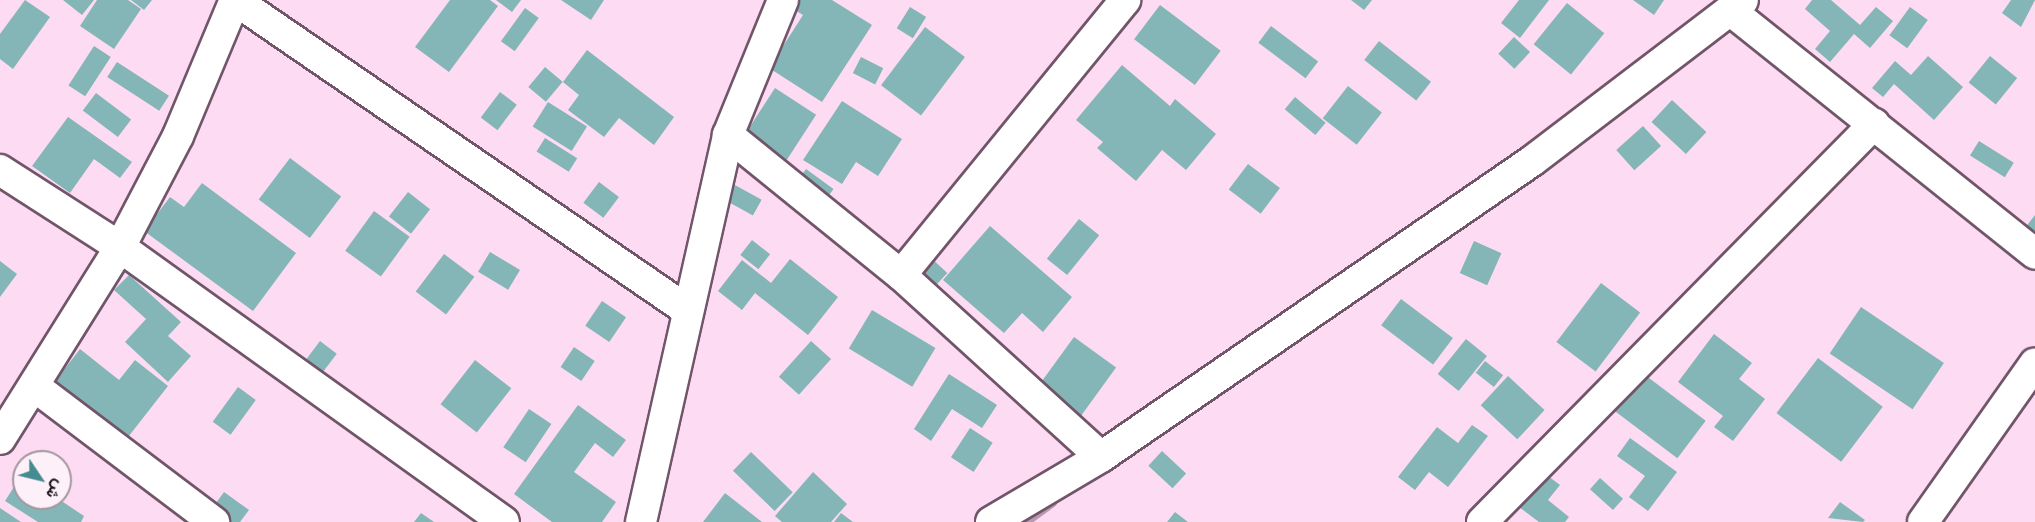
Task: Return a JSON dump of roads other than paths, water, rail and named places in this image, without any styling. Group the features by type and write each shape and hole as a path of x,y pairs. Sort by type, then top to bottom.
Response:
{"street":[{"path":"0,439 120,247 178,136 235,0 687,310"},
{"path":"641,522 728,135 783,0"},
{"path":"901,276 1125,0"},
{"path":"991,522 1101,457 1532,160 1737,5 1874,124 2035,254"},
{"path":"1482,522 1874,124"},
{"path":"728,135 901,276 1101,457"},
{"path":"0,170 120,247 504,522"},
{"path":"1923,522 2035,363"},
{"path":"34,386 214,522"}],"waterway":[{"path":"1025,522 1053,502"}]}
